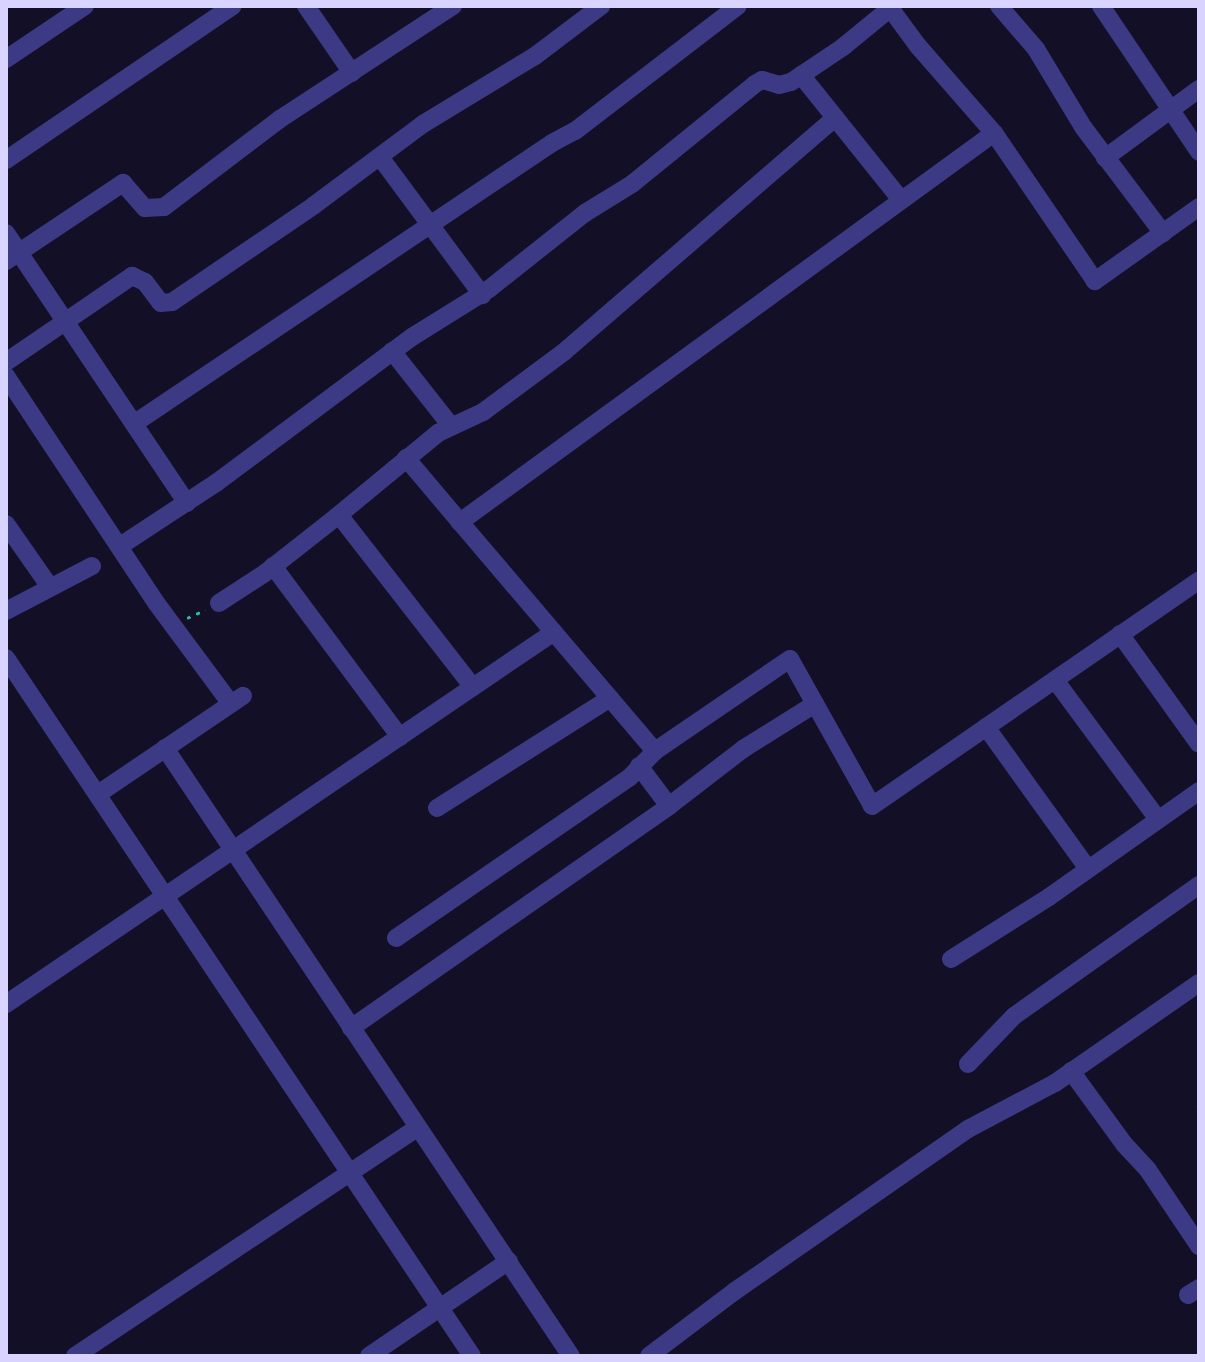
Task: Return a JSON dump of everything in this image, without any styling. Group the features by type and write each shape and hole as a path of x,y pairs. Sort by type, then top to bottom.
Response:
{"street":[{"path":"49,6 61,22"},
{"path":"6,59 85,6"},
{"path":"6,160 233,6"},
{"path":"306,6 352,73"},
{"path":"12,256 123,183 145,208 164,207 280,119 453,6"},
{"path":"6,362 132,276 145,282 161,303 172,302 423,124 535,56 601,6"},
{"path":"135,423 552,143 575,131 712,14 738,6"},
{"path":"999,6 1042,57 1105,158 1163,233"},
{"path":"1101,6 1199,152"},
{"path":"120,546 187,503 392,351 482,295 585,213 632,184 755,84 768,80 779,85 801,75 892,7 918,46 994,133 1095,281 1199,207"},
{"path":"801,75 901,200"},
{"path":"1105,158 1199,89"},
{"path":"219,603 339,515 406,458 451,426 483,412 565,351 834,119"},
{"path":"460,522 994,133"},
{"path":"380,157 482,295"},
{"path":"6,233 12,256 65,320 187,503"},
{"path":"392,351 451,426"},
{"path":"6,376 172,624 237,700 98,794"},
{"path":"406,458 655,751"},
{"path":"339,515 473,687"},
{"path":"6,524 50,587"},
{"path":"6,611 92,566"},
{"path":"273,566 400,737"},
{"path":"396,938 629,778 655,751 790,659 872,806 1120,634 1196,588"},
{"path":"6,1004 554,632"},
{"path":"1120,634 1199,744"},
{"path":"6,658 472,1356"},
{"path":"1055,680 1158,819"},
{"path":"437,808 610,698"},
{"path":"351,1028 669,806 743,749 815,704"},
{"path":"986,727 1088,869"},
{"path":"165,748 571,1356"},
{"path":"639,766 669,806"},
{"path":"951,959 1199,791"},
{"path":"968,1064 1014,1016 1199,885"},
{"path":"649,1356 957,1136 1071,1071 1199,983"},
{"path":"1071,1071 1124,1144 1148,1170 1199,1246"},
{"path":"75,1356 418,1127"},
{"path":"369,1356 509,1261"}],"path":[{"path":"172,624 219,603"}]}
